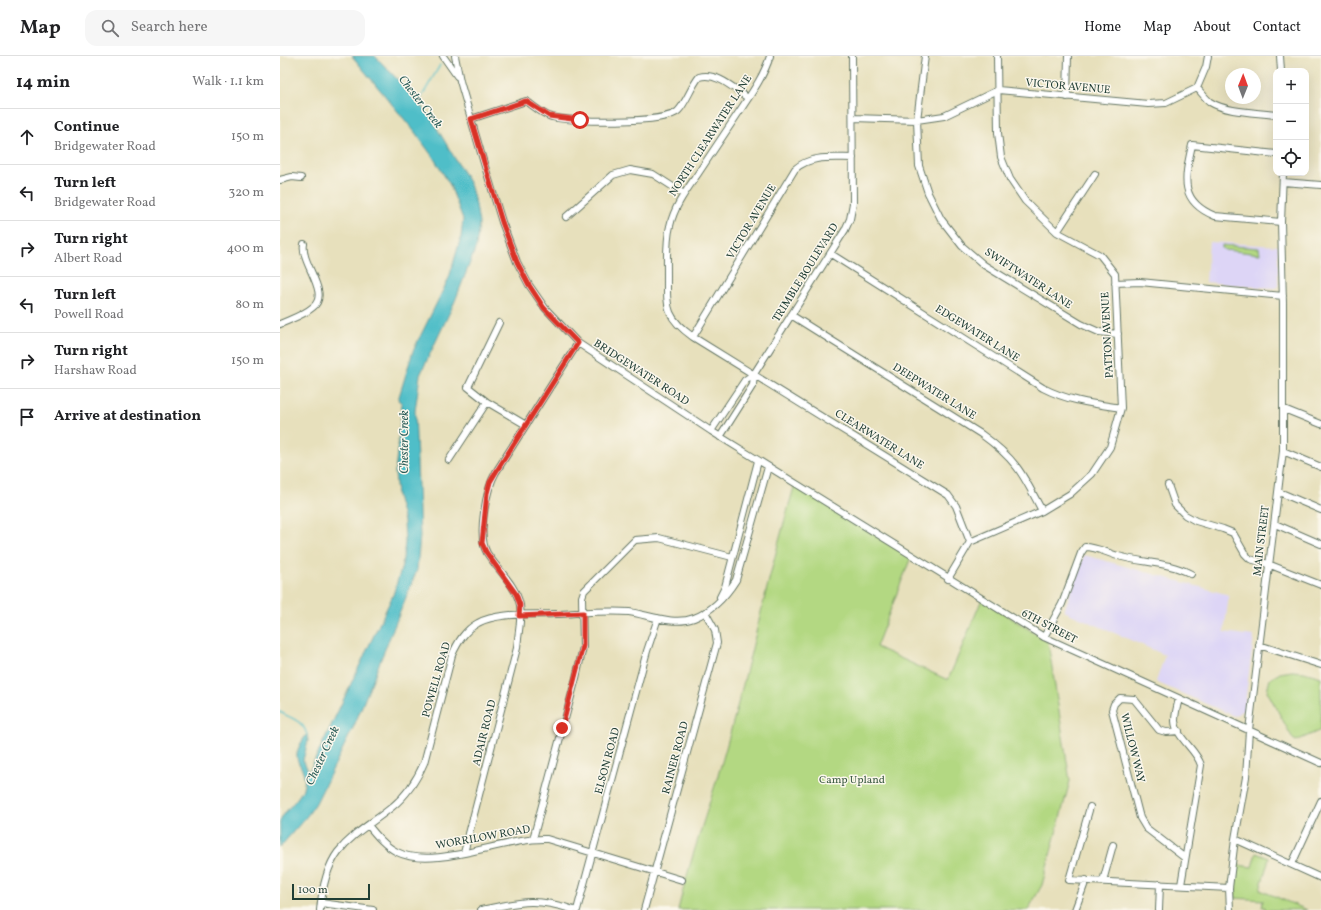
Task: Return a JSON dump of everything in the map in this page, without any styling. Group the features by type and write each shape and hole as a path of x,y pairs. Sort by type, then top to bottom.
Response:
{"street":[{"path":"443,56 460,81"},
{"name":"BRIDGEWATER ROAD","path":"455,56 460,81 502,222 517,262 529,285 544,308 578,343 785,478"},
{"name":"NORTH CLEARWATER LANE","path":"754,374 693,337 680,328 670,316 667,302 668,245 670,226 684,194 748,98 762,74 770,56"},
{"name":"TRIMBLE BOULEVARD","path":"711,431 745,380 754,374 831,254 850,219 853,203 852,56"},
{"name":"SWIFTWATER LANE","path":"925,56 917,120 919,166 926,186 941,219 962,246 984,265 1081,324 1099,332 1118,334"},
{"name":"PATTON AVENUE","path":"970,542 1042,510 1070,494 1092,474 1110,447 1121,408 1115,274 1100,255 1058,232 1026,201 1010,179 1001,157 998,133 997,56"},
{"path":"1067,97 1068,56"},
{"path":"1208,56 1206,67 1197,88 1210,101 1218,106 1234,110 1273,115"},
{"path":"1280,56 1281,68"},
{"path":"471,119 526,101 549,116 568,120 651,119 666,117 678,111 698,77 704,76 716,77 748,98"},
{"name":"VICTOR AVENUE","path":"998,90 1148,104 1166,103 1197,88"},
{"path":"853,118 917,120 944,116 998,90"},
{"path":"1273,154 1192,145 1186,183 1188,195 1195,204 1206,212 1215,216 1281,222"},
{"name":"VICTOR AVENUE","path":"693,337 795,169 803,162 815,158 853,158"},
{"path":"566,217 613,175 630,170 653,174 684,194"},
{"path":"1058,232 1095,174"},
{"name":"MAIN STREET","path":"1230,910 1229,888 1235,839 1246,777 1249,730 1260,645 1268,564 1275,524 1283,451 1284,409 1281,222 1283,176"},
{"path":"280,180 292,177 301,178"},
{"path":"1283,182 1321,185"},
{"path":"280,324 312,309 317,304 319,298 319,291 304,258 304,244"},
{"name":"EDGEWATER LANE","path":"831,254 1043,388 1059,396 1080,402 1121,408"},
{"path":"1115,283 1140,282 1283,296"},
{"name":"DEEPWATER LANE","path":"791,315 981,434 1003,450 1016,463 1026,478 1042,510"},
{"path":"499,323 468,387 486,402 526,425"},
{"name":"ADAIR ROAD","path":"464,853 517,648 520,605 516,594 486,552 482,543 490,482 578,343"},
{"name":"TRIMBLE BOULEVARD","path":"720,437 753,385 754,374"},
{"name":"CLEARWATER LANE","path":"754,374 948,495 956,506 970,542"},
{"path":"449,460 486,402"},
{"path":"1284,409 1321,424"},
{"path":"1283,451 1321,467"},
{"path":"718,602 724,587 758,460"},
{"name":"POWELL ROAD","path":"320,907 328,869 338,853 348,841 368,824 398,802 417,778 424,762 452,655 459,641 478,622 504,616 623,612 681,621 694,618 718,602 729,591 736,580 768,467"},
{"name":"6TH STREET","path":"785,478 1044,637 1321,763"},
{"path":"1168,485 1174,506 1185,515 1196,521 1223,528 1233,533 1244,554 1250,559 1268,564 1321,585"},
{"path":"1278,492 1321,510"},
{"path":"1275,524 1321,544"},
{"path":"533,838 583,646 582,597 584,591 635,540 658,538 732,557"},
{"path":"948,579 970,542"},
{"path":"1044,637 1062,604 1081,553 1085,547 1093,547 1119,556 1180,568 1191,574"},
{"name":"RAINER ROAD","path":"644,910 656,872 717,643 715,630 705,612"},
{"name":"ELSON ROAD","path":"576,910 594,853 658,618"},
{"path":"1260,645 1321,665"},
{"name":"WILLOW WAY","path":"1179,731 1166,732 1159,730 1134,699 1120,698 1114,704 1112,710 1140,818 1146,828 1185,858"},
{"path":"1179,699 1175,722 1179,731 1201,765 1181,885"},
{"path":"1292,864 1319,813 1321,801"},
{"path":"1090,807 1069,880 1229,888"},
{"name":"WORRILOW ROAD","path":"368,824 385,843 396,852 408,856 425,858 464,853 533,838 547,840 594,853 682,880"},
{"path":"1235,839 1321,878"},
{"path":"1103,881 1113,845"},
{"path":"1075,910 1086,880"},
{"path":"1159,910 1160,884"},
{"path":"481,910 533,901 556,904 576,910"},
{"path":"320,907 373,910"}],"shaded area":[{"path":"1209,242 1278,246 1278,286 1275,288 1256,287 1206,282"},
{"path":"1084,555 1229,595 1224,632 1254,636 1244,710 1234,716 1156,682 1165,655 1064,611"}],"green space":[{"path":"1222,245 1259,248 1260,254 1225,250 1222,248"},
{"name":"Camp Upland","path":"795,484 911,557 876,647 948,680 982,599 1048,642 1070,781 1042,885 1028,910 678,910 735,715"},
{"path":"1292,671 1304,672 1321,677 1321,730 1296,741 1293,739 1267,691 1270,679 1280,673"},
{"path":"1256,853 1269,858 1260,890 1307,910 1265,910 1265,907 1262,907 1263,900 1235,898 1237,865 1252,867"}],"water":[{"name":"Chester Creek","path":"352,56 375,56 431,118 470,184 479,223 476,247 455,301 420,375 415,411 420,536 417,570 354,726 316,803 307,816 280,847 280,822 285,812 300,795 304,785 303,771 297,757 300,744 307,734 308,741 303,760 309,772 393,595 402,566 405,543 404,521 397,496 395,472 402,403 398,400 413,351 449,278 461,237 463,219 450,185 433,157 414,131"}],"waterway":[{"name":"Chester Creek","path":"417,105 440,65"},
{"path":"280,712 300,723 307,735"}],"route":[{"path":"562,728 583,646 583,613 519,616 520,605 516,594 486,552 482,543 487,493 490,482 578,343 544,308 529,285 517,262 502,222 471,119 526,101 549,116 580,120"}]}
